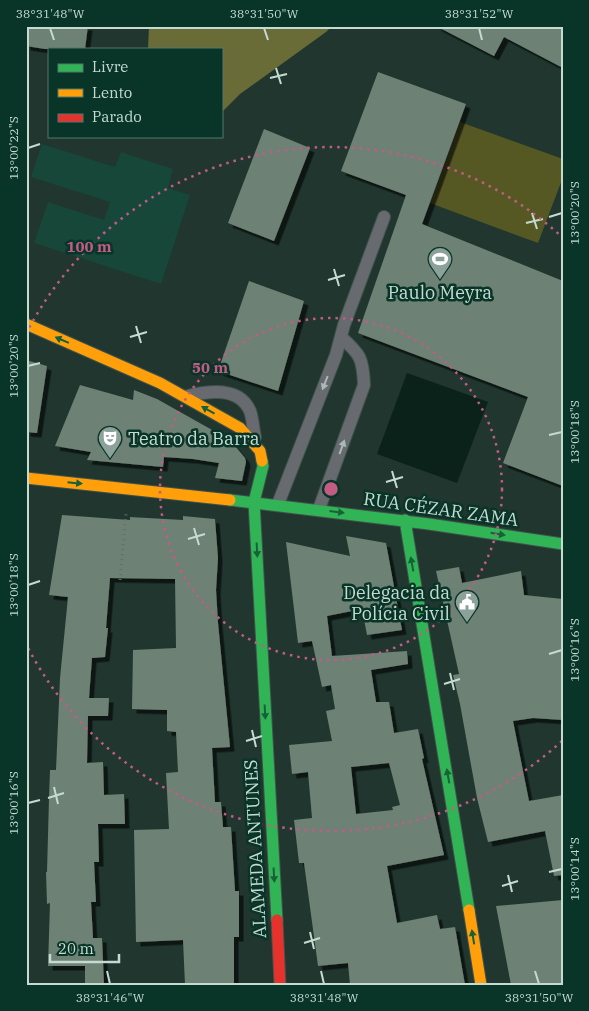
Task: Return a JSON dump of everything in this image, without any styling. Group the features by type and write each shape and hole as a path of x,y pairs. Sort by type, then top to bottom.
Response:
{"street":[{"path":"26,324 160,383 240,428 256,445"},
{"name":"ALAMEDA ANTUNES","path":"256,445 260,451 263,466 254,502 280,985"},
{"name":"RUA CÉZAR ZAMA","path":"26,478 319,509 563,544"},
{"path":"405,520 481,985"}],"lane":[{"path":"278,504 336,355 384,217"},
{"path":"319,509 364,385 363,368 358,352 341,337"},
{"path":"184,397 216,391 234,395 244,401 250,410 256,445"}],"path":[{"path":"120,580 128,488"}],"shaded area":[{"path":"149,26 332,26 240,94 222,112 222,48 148,48"},
{"path":"460,122 563,159 563,177 538,243 430,203"},
{"path":"42,144 115,167 121,152 173,169 168,188 190,195 161,284 34,243 48,202 104,220 110,202 31,177"},
{"path":"407,373 488,402 457,483 377,454"}],"building":[{"path":"26,26 88,26 85,48 45,49 26,46"},
{"path":"436,26 563,26 563,68 504,37 494,56"},
{"path":"378,72 466,104 422,224 563,281 563,486 503,463 528,397 358,333 406,195 341,171"},
{"path":"264,129 310,148 274,241 228,223"},
{"path":"249,281 304,301 278,391 218,371"},
{"path":"26,360 47,366 37,433 26,432"},
{"path":"80,385 133,400 134,390 157,399 230,440 245,458 246,462 242,481 215,478 219,463 164,457 163,467 87,460 91,452 55,446"},
{"path":"62,515 130,520 130,517 183,520 183,516 215,519 218,558 216,590 218,623 230,747 212,748 215,802 221,802 223,827 231,827 235,891 239,891 239,937 234,937 234,985 185,985 183,940 136,942 134,830 169,829 166,773 178,772 176,732 167,731 167,710 132,709 133,650 176,648 175,579 110,578 105,657 92,658 89,698 109,698 108,716 88,716 87,763 103,762 104,795 124,794 125,824 98,824 99,862 94,862 96,902 91,902 93,938 102,938 104,985 85,985 85,966 48,966 50,903 47,904 46,872 50,770 56,770 60,678 68,597 49,595"},
{"path":"346,536 386,543 402,630 367,635 362,609 327,616 332,656 407,651 408,664 371,670 376,702 389,702 394,733 418,729 424,758 422,759 444,855 387,866 397,923 437,915 440,929 455,927 465,985 350,985 348,963 318,966 304,863 299,863 294,820 312,818 308,772 292,774 289,745 332,741 326,711 335,709 331,685 322,687 312,641 298,643 286,542 350,556","holes":["389,763 400,805 392,807 393,810 356,814 351,767"]},
{"path":"459,567 462,583 521,571 524,595 563,599 563,720 533,718 513,721 529,801 563,795 563,875 554,876 545,831 488,842 477,798 453,675 459,674 436,571"},
{"path":"563,900 563,985 511,985 496,906"}],"traffic: fast":[{"path":"262,461 263,466 254,502 277,920"},
{"path":"230,500 429,524 563,544"},
{"path":"405,520 469,910"}],"traffic: slow":[{"path":"26,324 160,383 240,428 260,451 262,461"},
{"path":"26,478 230,500"},
{"path":"469,910 481,985"}],"traffic: jam":[{"path":"277,920 280,985"}],"place":[{"name":"Paulo Meyra","path":"440,280"},
{"name":"Teatro da Barra","path":"110,459"},
{"name":"Delegacia da Polícia Civil","path":"467,623"}]}
